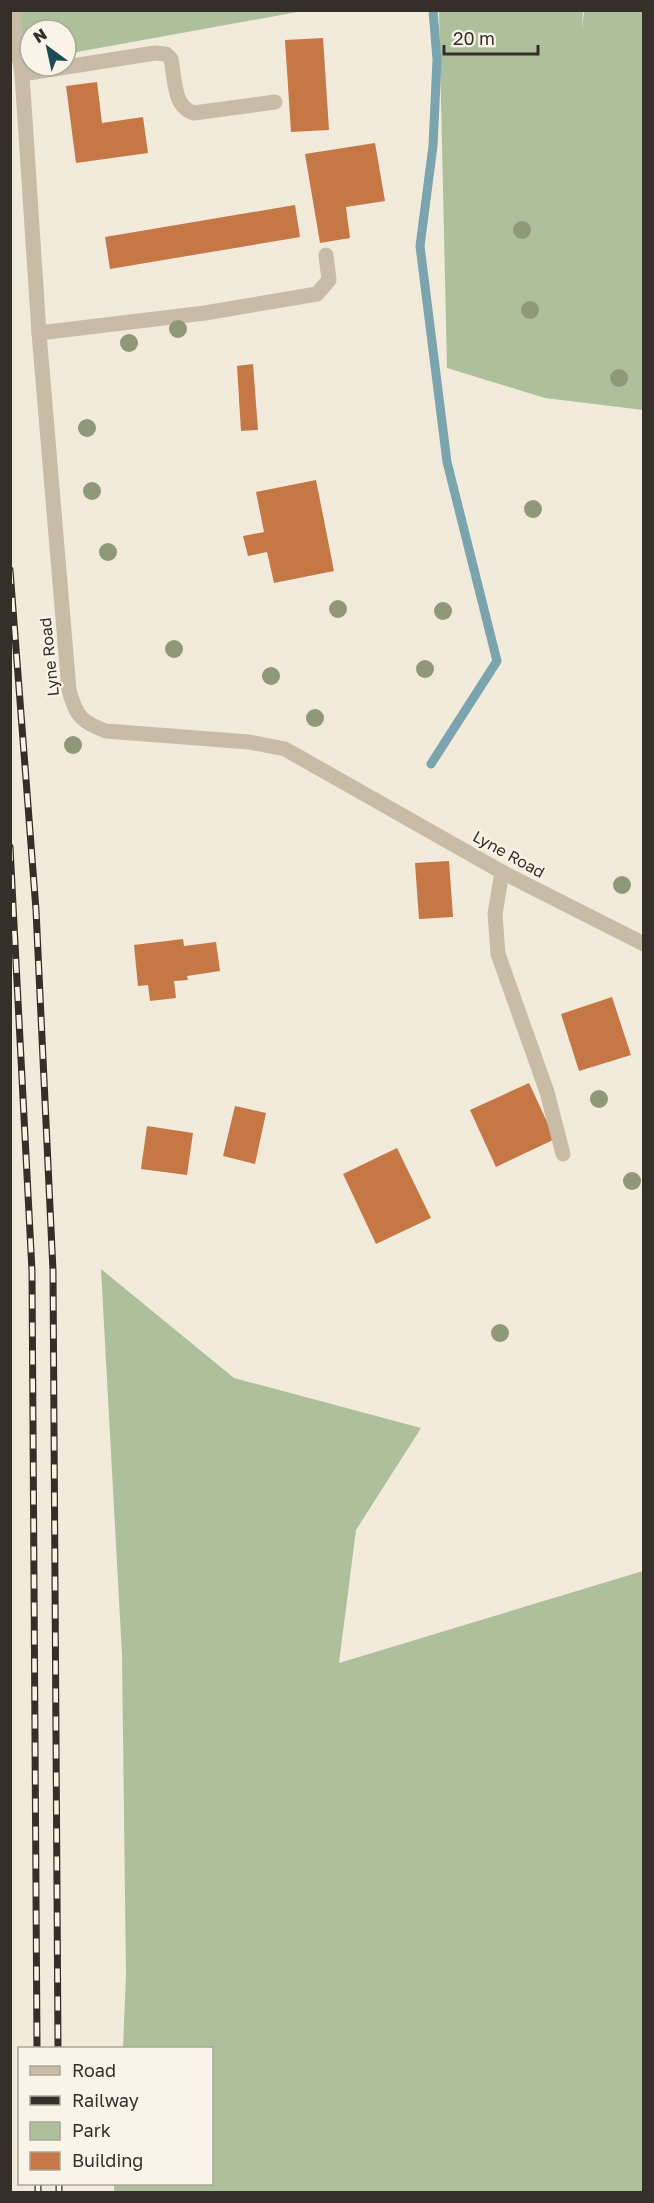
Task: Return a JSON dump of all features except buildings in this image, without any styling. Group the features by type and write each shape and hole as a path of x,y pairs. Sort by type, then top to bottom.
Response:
{"street":[{"name":"Lyne Road","path":"12,10 18,48"},
{"path":"78,65 155,53 165,54 171,59 180,105 185,111 194,113 275,102"},
{"name":"Lyne Road","path":"22,78 39,333 69,690 75,709 86,724 106,731 249,742 285,748 502,872 644,944"},
{"path":"39,333 205,313 317,294 329,280 326,255"},
{"path":"502,872 495,914 498,954 547,1092 563,1154"}],"green space":[{"path":"10,11 303,11 78,52 78,18 18,18 18,62 11,63"},
{"path":"439,11 583,11 582,31 584,11 643,11 643,410 545,398 447,368"},
{"path":"101,1269 234,1378 421,1428 356,1530 339,1663 643,1571 643,2192 114,2192 114,2185 213,2185 213,2047 123,2047 126,1975 122,1655"}],"waterway":[{"path":"431,764 497,661 447,462 420,246 433,146 437,60 433,10"}],"railway":[{"path":"10,570 36,910 53,1271 58,2047"},
{"path":"10,847 32,1271 37,2047"},
{"path":"38,2185 38,2192"},
{"path":"59,2185 59,2192"}]}
